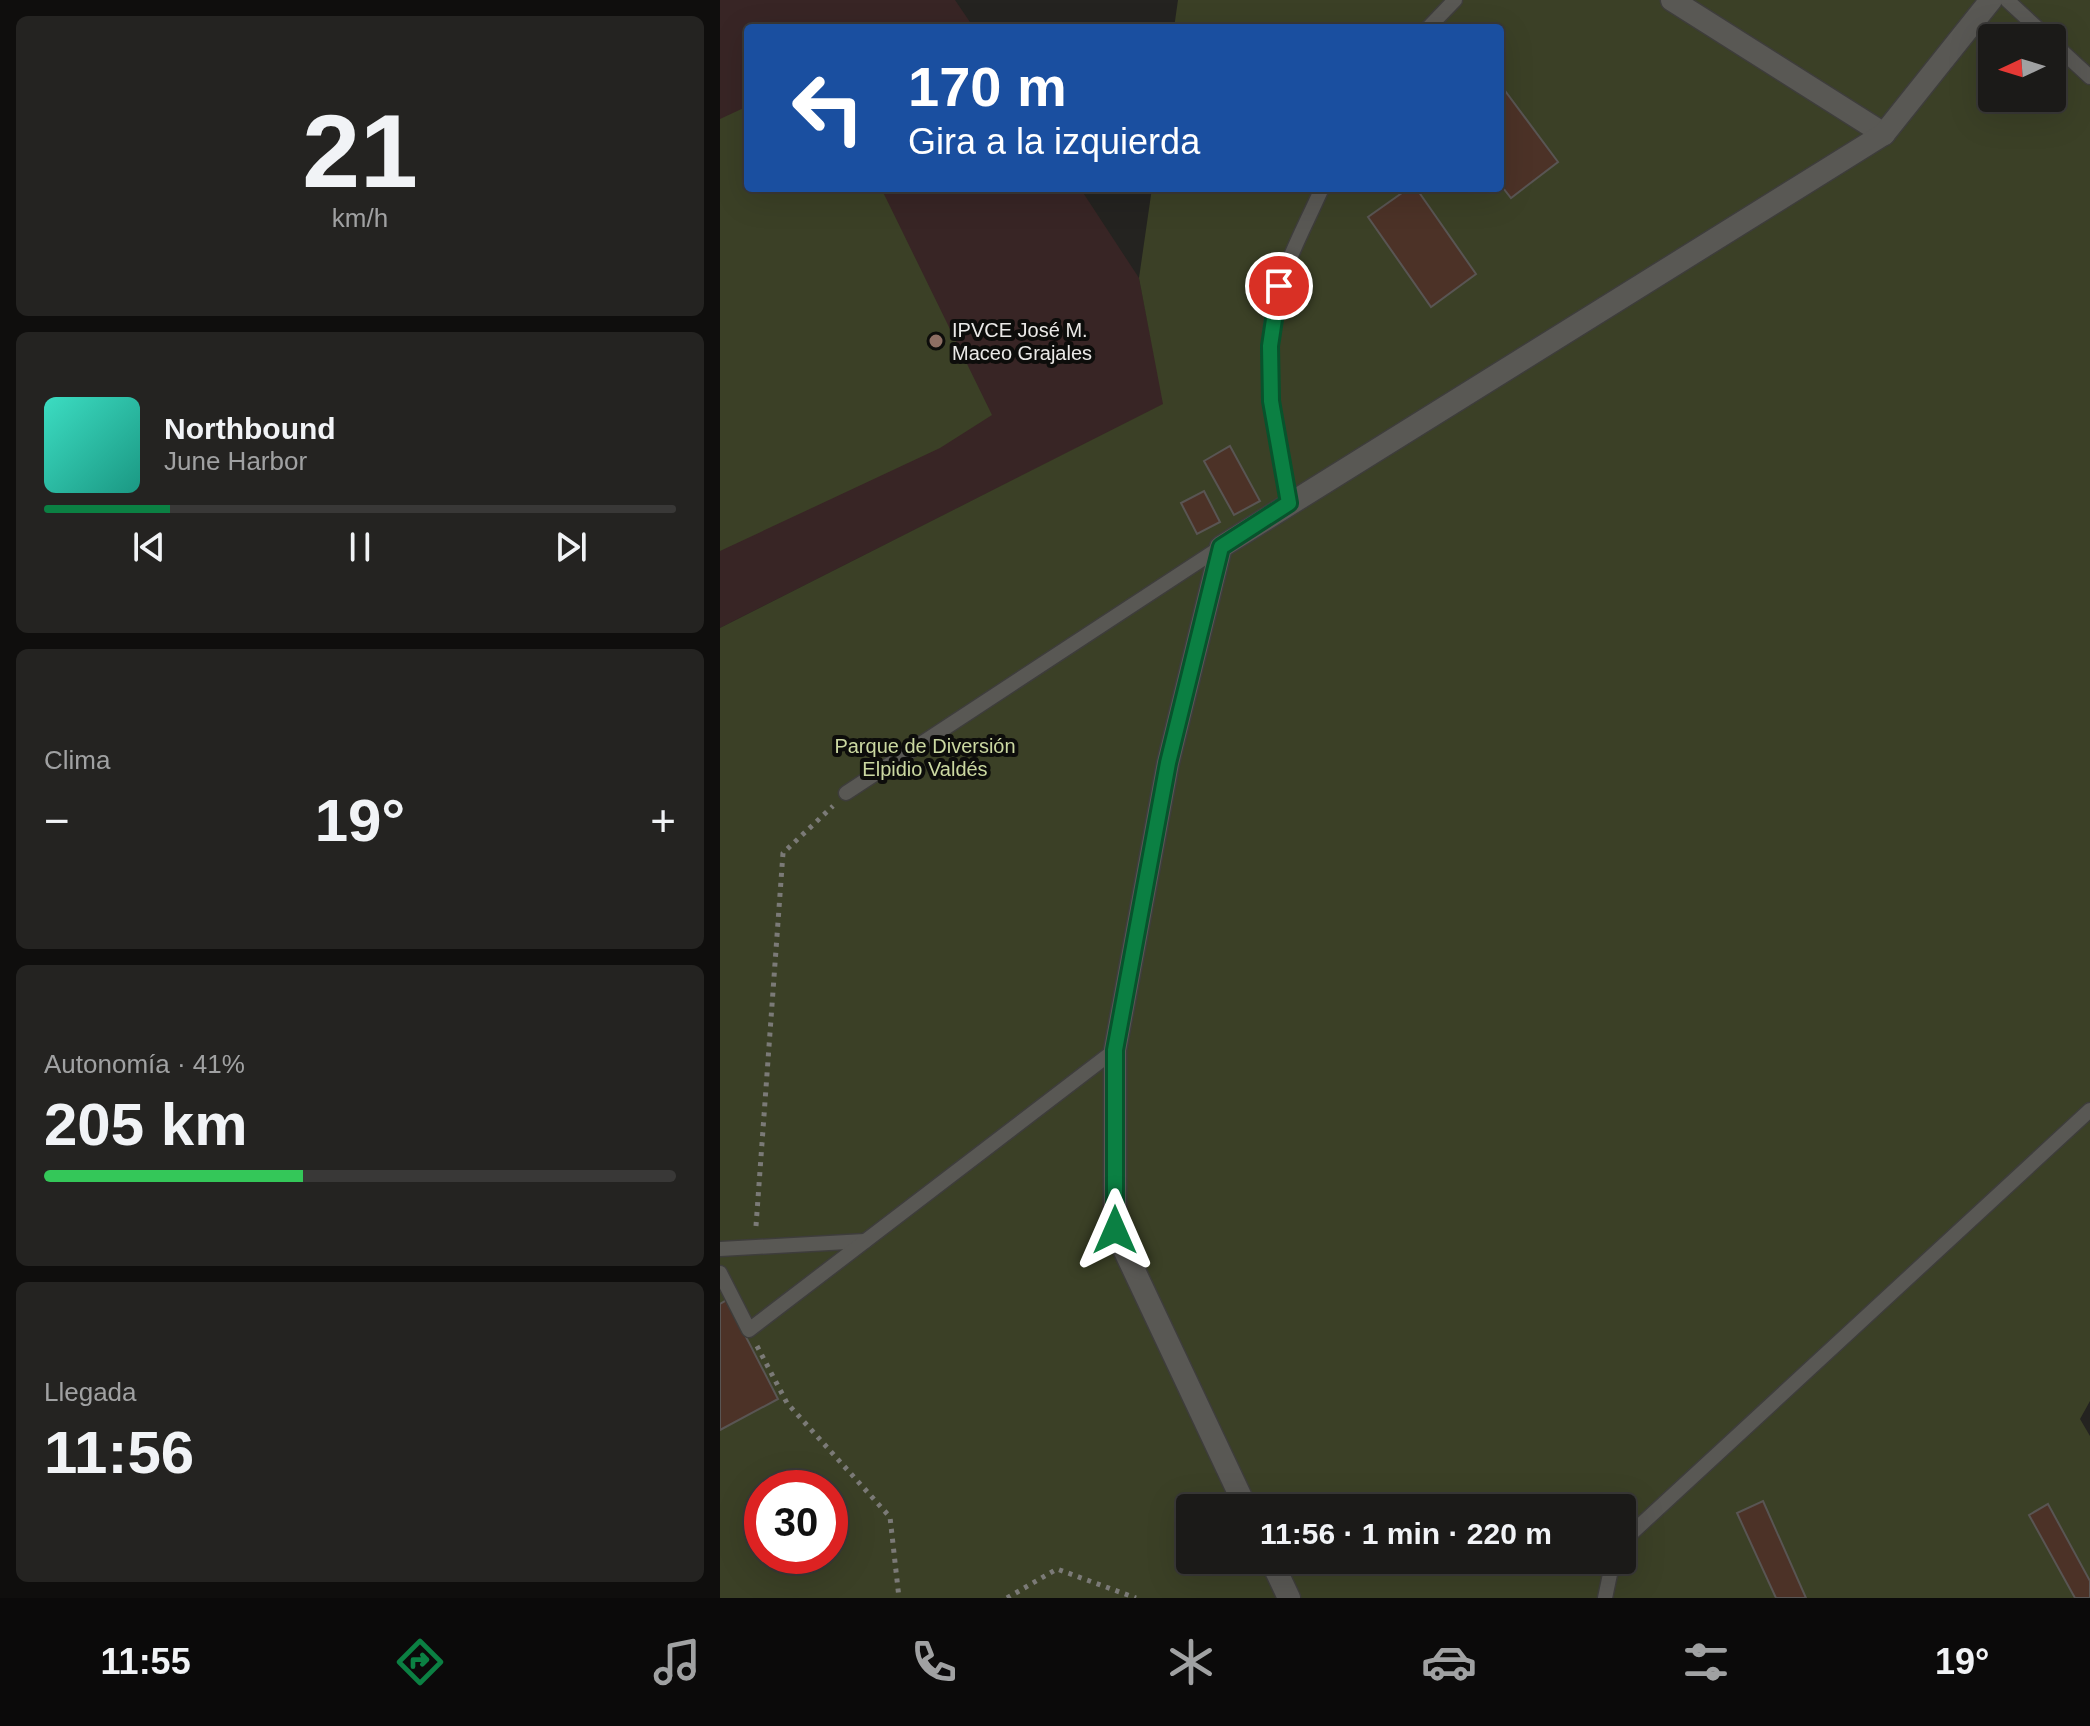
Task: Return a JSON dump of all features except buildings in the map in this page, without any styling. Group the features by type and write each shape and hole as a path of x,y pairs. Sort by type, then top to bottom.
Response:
{"street":[{"path":"1672,0 1884,134"},
{"path":"1239,1494 1115,1230 1115,1050 1168,763 1221,547 1884,134 1991,0"},
{"path":"1278,1574 1289,1598"}],"lane":[{"path":"1432,24 1455,0"},
{"path":"2007,0 2033,24"},
{"path":"2066,55 2090,77"},
{"path":"1289,503 1271,401 1270,346 1279,286 1320,192"},
{"path":"846,793 1221,547"},
{"path":"720,1273 749,1330 1115,1050"},
{"path":"1636,1529 2090,1110"},
{"path":"720,1249 865,1241"},
{"path":"1605,1598 1610,1574"}],"path":[{"path":"755,1247 783,853 846,793"},
{"path":"749,1330 787,1403 890,1517 899,1598"},
{"path":"1007,1598 1057,1569 1136,1598"}],"shaded area":[{"name":"IPVCE José M. Maceo Grajales","path":"720,0 955,0 971,24 744,24 744,192 1083,192 1139,278 1164,404 720,628"}],"green space":[{"name":"Parque de Diversión Elpidio Valdés","path":"1178,0 2090,0 2090,1401 2080,1419 2090,1436 2090,1598 720,1598 720,628 1163,404 1139,278 1151,192 1504,192 1504,24 1175,24"},
{"path":"744,108 744,192 883,192 992,415 940,448 720,551 720,119"}],"place":[{"name":"IPVCE José M. Maceo Grajales","path":"936,341"}],"route":[{"path":"1115,1230 1115,1050 1168,763 1221,547 1289,503 1271,401 1270,346 1279,286"}]}
